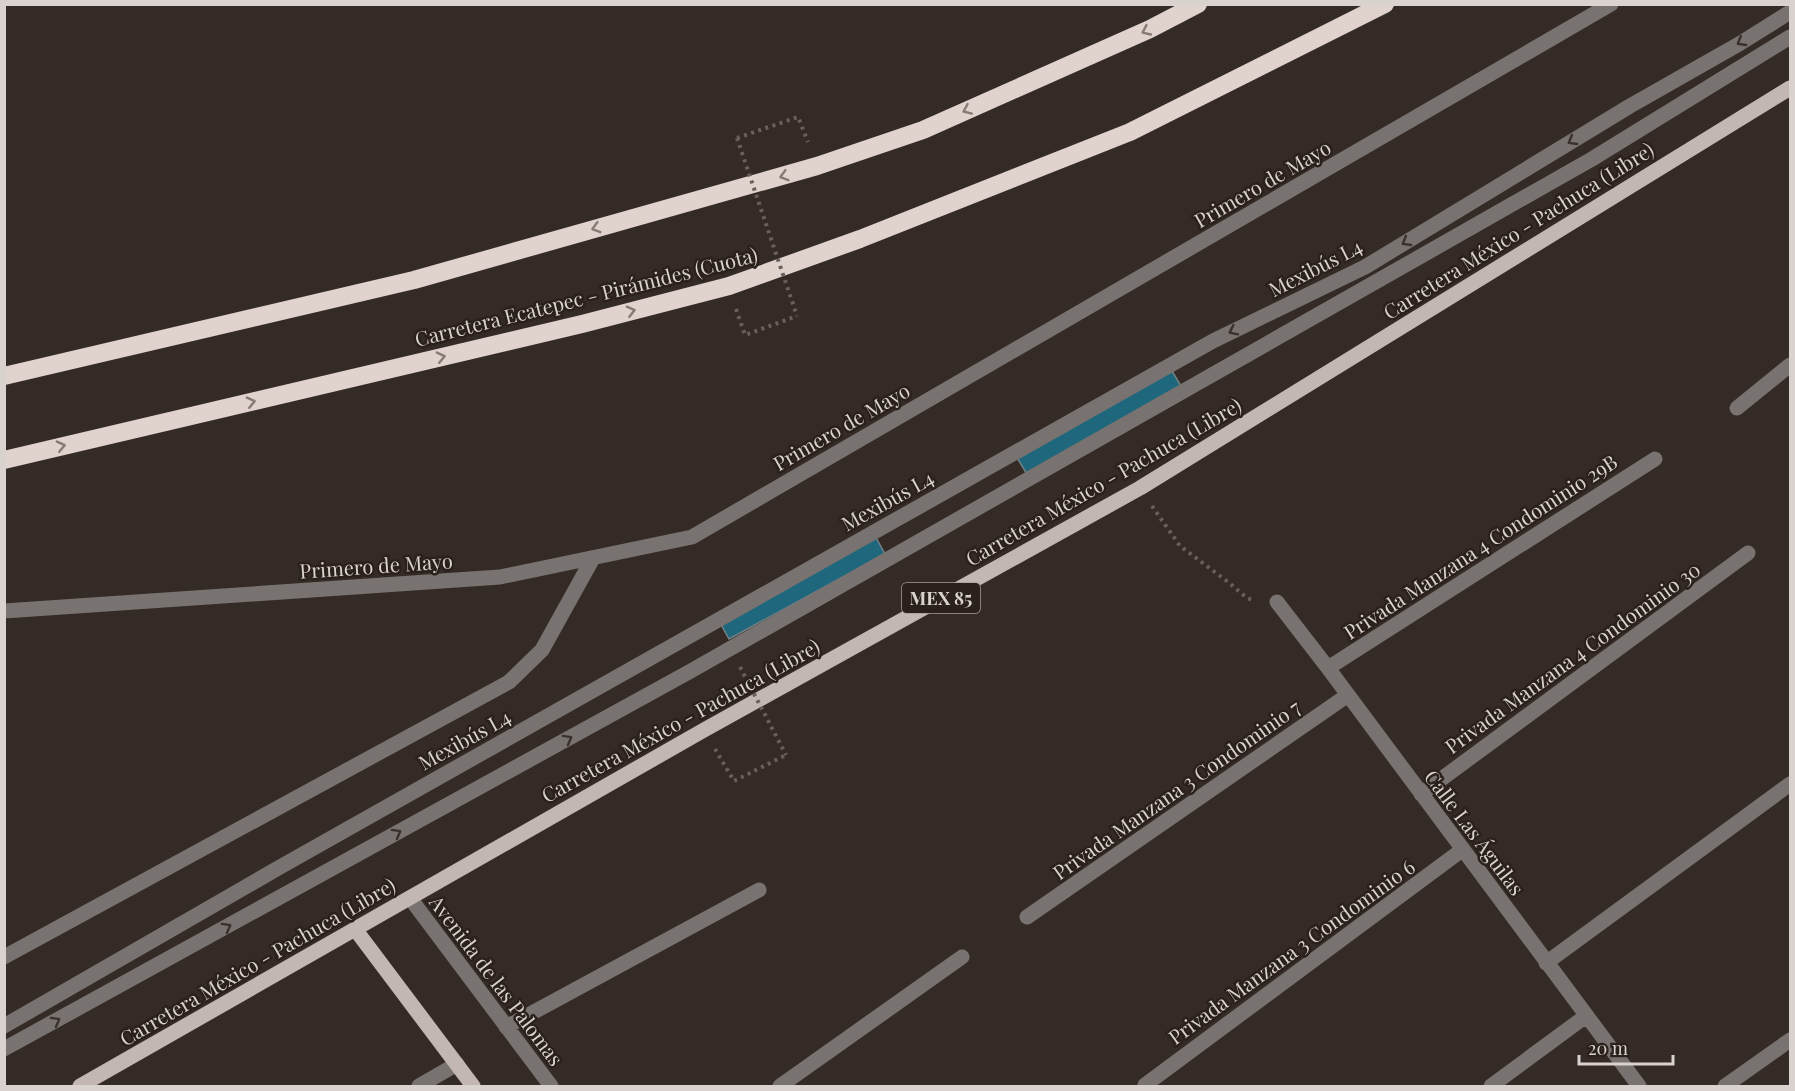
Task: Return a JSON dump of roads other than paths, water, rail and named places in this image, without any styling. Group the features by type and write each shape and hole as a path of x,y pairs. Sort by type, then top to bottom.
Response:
{"highway":[{"path":"4,376 414,280 817,166 923,130 1150,29 1198,4"},
{"name":"Carretera Ecatepec - Pirámides (Cuota)","path":"4,460 559,329 729,286 861,239 1130,132 1385,4"}],"main road":[{"name":"Carretera México - Pachuca (Libre)","path":"80,1086 704,730 1140,488 1791,88"},
{"path":"355,929 473,1086"}],"street":[{"name":"Primero de Mayo","path":"4,611 500,578 692,537 1611,4"},
{"name":"Mexibús L4","path":"4,1026 280,867 1213,341 1365,267 1630,105 1791,12"},
{"name":"Mexibús L4","path":"4,1049 710,661 1592,159 1791,37"},
{"path":"1737,408 1791,365"},
{"name":"Privada Manzana 4 Condominio 29B","path":"1328,668 1655,459"},
{"name":"Privada Manzana 4 Condominio 30","path":"1421,794 1748,553"},
{"path":"4,957 509,682 542,650 593,558"},
{"name":"Calle Las Águilas","path":"1277,602 1639,1086"},
{"name":"Privada Manzana 3 Condominio 7","path":"1027,917 1348,695"},
{"path":"1546,963 1791,783"},
{"name":"Privada Manzana 3 Condominio 6","path":"1144,1084 1462,850"},
{"path":"506,1027 759,890"},
{"name":"Avenida de las Palomas","path":"410,898 551,1086"},
{"path":"780,1086 962,957"},
{"path":"1491,1086 1586,1016"},
{"path":"1725,1086 1791,1040"},
{"path":"419,1086 457,1064"}]}
